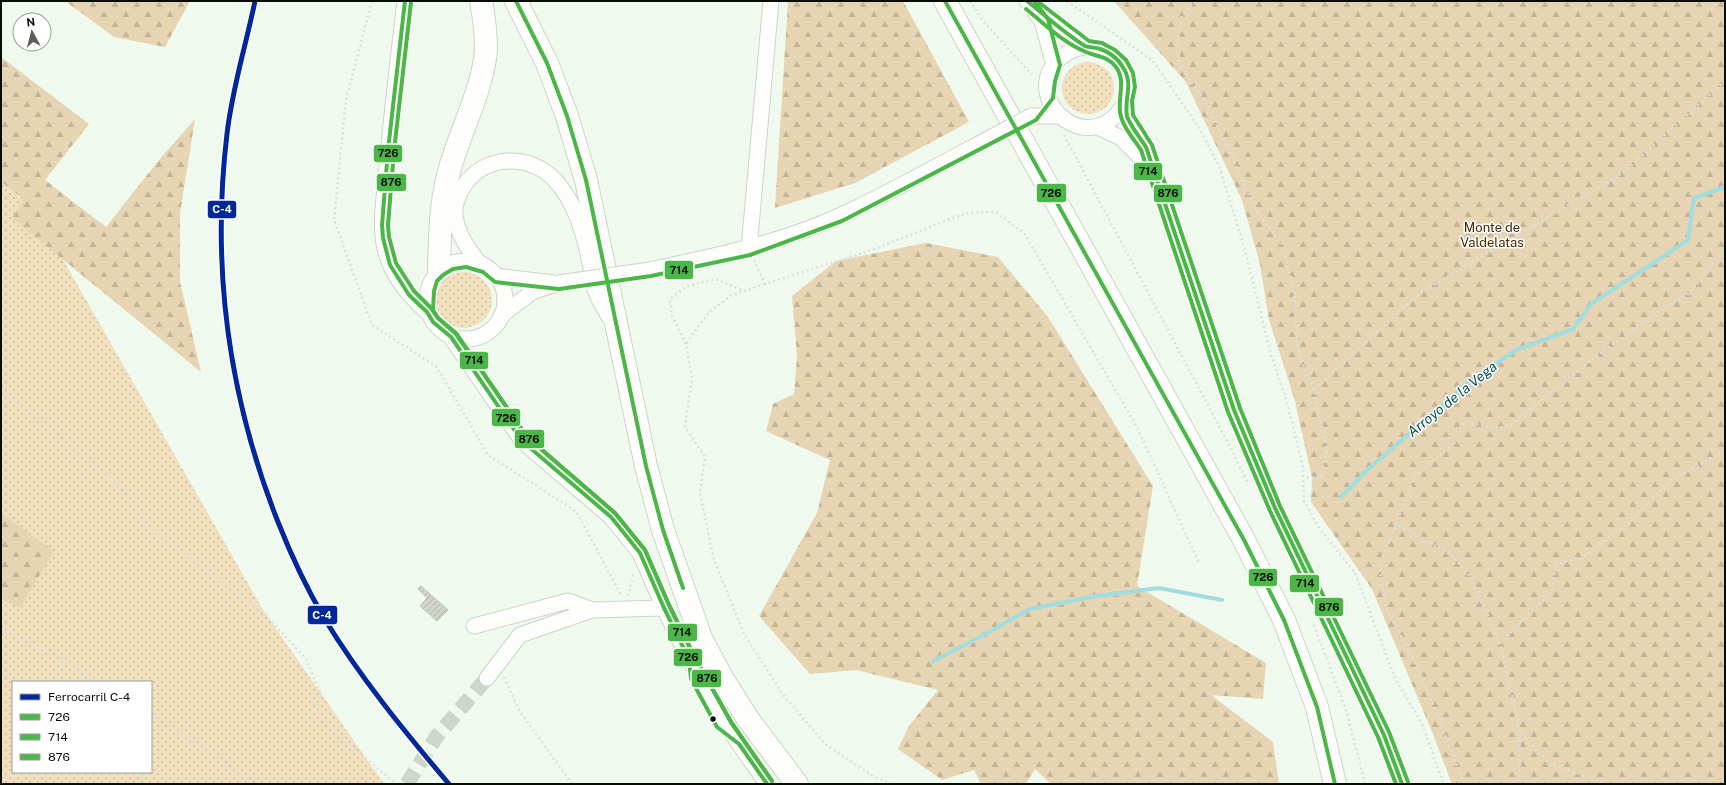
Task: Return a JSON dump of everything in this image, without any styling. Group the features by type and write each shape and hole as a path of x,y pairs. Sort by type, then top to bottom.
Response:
{"highway":[{"path":"439,270 440,216 450,168 480,80 486,50 485,20 482,1"},
{"path":"516,1 547,63 567,116 588,187 646,466 660,516 700,638 721,676 748,719 797,784"},
{"path":"945,1 1244,540 1281,613 1317,707 1335,784"}],"street":[{"path":"405,1 388,150 382,225 386,253 397,277 408,295 427,312 433,322 450,337 522,440 611,517 640,553 664,608 689,659 726,725 767,784"},
{"path":"749,249 771,1"},
{"path":"1026,1 1087,47"},
{"path":"1026,1 1042,21 1054,65"},
{"path":"1126,101 1120,112 1110,121 1098,126 1084,128 1070,124 1059,116 1052,106 1048,95 1047,84 1049,75 1054,65 1062,56 1074,49 1087,47 1100,49 1112,55 1121,64 1127,75 1128,88 1126,101 1128,118 1146,147 1234,410 1275,508 1384,735 1402,784"},
{"path":"502,315 532,292 559,283 650,270 749,249 839,216 1031,116 1048,95"},
{"path":"1031,116 1059,116"},
{"path":"1098,126 1121,138 1139,156 1159,184"},
{"path":"479,263 460,236 457,226 455,214 457,201 462,189 478,170 488,165 505,160 534,165 554,180 581,225 596,292 619,337"},
{"path":"427,312 428,290 432,278 439,270 451,263 467,261 479,263 491,270 504,288 505,302 497,327 484,336 472,340 450,337"},
{"path":"496,276 559,283"},
{"path":"474,626 568,601 592,610"},
{"path":"486,678 520,635 592,610 664,608"}],"path":[{"path":"970,1 983,21 1032,75"},
{"path":"1067,1 1153,61 1200,129 1219,166 1243,243 1271,354 1286,399 1304,477 1304,501 1319,528 1355,573 1395,678 1420,722 1444,784"},
{"path":"1195,1 1182,16 1179,31 1177,52 1182,68 1204,100 1233,158 1258,214 1284,246 1295,299 1297,345 1306,374 1314,390 1327,449 1321,478 1304,477"},
{"path":"1314,390 1417,295 1624,172 1725,81"},
{"path":"1064,135 1229,445 1250,488"},
{"path":"686,344 709,312 732,295 872,250 966,213 995,212 1024,233 1134,422 1199,563"},
{"path":"749,249 765,284"},
{"path":"1464,784 1433,704 1410,653 1386,606 1379,566 1415,476 1449,447 1448,439 1466,422 1494,428 1508,426 1600,354 1662,309 1690,293 1725,249"},
{"path":"745,291 716,279 688,286 670,299 672,316 686,344 692,379 685,427 705,457 700,493 714,560 745,636 784,696 825,744 873,776 891,784"},
{"path":"1,389 127,492 143,522 262,611 306,659 320,692 317,700 318,718 396,784"},
{"path":"1500,643 1552,591 1556,564 1582,558 1631,520 1669,482 1725,450"},
{"path":"1395,523 1453,556 1471,578 1500,643 1514,699 1519,730 1520,768 1518,784"},
{"path":"1312,622 1346,710 1365,784"},
{"path":"1,628 62,659 97,681"},
{"path":"58,681 62,659"},
{"path":"497,666 505,678 520,712 572,784"},
{"path":"152,716 212,752 254,784"},
{"path":"1519,730 1548,763 1608,784"},
{"path":"38,784 40,773"},
{"path":"141,784 143,773"}],"shaded area":[{"path":"1083,62 1093,62 1102,66 1110,74 1114,83 1114,93 1110,102 1102,110 1093,114 1083,114 1074,110 1066,102 1062,93 1062,83 1066,74 1074,66"},
{"path":"1,151 263,610 384,784 1,784"},
{"path":"464,272 475,274 484,280 490,289 492,300 490,311 484,320 475,326 464,328 453,326 444,320 438,311 436,300 438,289 444,280 453,274"}],"green space":[{"path":"65,1 190,1 165,47 114,37"},
{"path":"788,1 903,1 969,122 855,183 775,208"},
{"name":"Monte de Valdelatas","path":"1114,1 1725,1 1725,784 1452,784 1433,734 1372,589 1311,502 1312,478 1295,401 1269,320 1260,264 1242,200 1186,82"},
{"path":"1,57 89,124 45,180 106,227 159,160 195,119 180,213 180,282 201,372 12,218 24,199 1,182"},
{"path":"926,243 998,257 1048,317 1153,486 1137,586 1266,663 1263,699 1211,695 1273,742 1279,784 1051,784 1035,769 1026,784 981,784 974,770 942,780 898,749 909,726 938,690 856,670 810,674 759,616 817,513 830,460 766,431 773,404 794,394 797,357 792,296 836,261"},
{"path":"1,513 54,551 20,608 1,599"}],"building":[{"path":"421,586 448,610 437,621 420,606 427,598 418,589"}],"waterway":[{"name":"Arroyo de la Vega","path":"1341,497 1367,470 1472,380 1516,350 1573,329 1591,304 1688,240 1694,198 1725,187"},
{"path":"933,661 1030,609 1096,596 1159,588 1222,600"}],"tunnel":[{"path":"407,784 437,736 487,678"}],"rail line":[{"name":"C-4","path":"255,1 229,117 223,184 221,233 223,283 228,331 236,380 247,428 261,475 278,522 305,583 324,618 352,661 383,703 449,784"}],"transit line":[{"name":"726","path":"405,1 388,150 382,225 383,238 390,265 409,295 427,312 433,322 451,337 522,441 611,517 640,553 664,608 689,659 691,679 717,727 739,744 767,784"},
{"name":"726","path":"516,1 547,63 567,116 586,180 646,466 663,530 683,588"},
{"name":"726","path":"945,1 1244,540 1284,620 1317,707 1335,784"},
{"name":"726","path":"1027,1 1077,41 1085,46 1100,49 1112,55 1122,65 1126,73 1128,78 1126,105 1127,116 1146,147 1234,410 1275,508 1384,735 1402,784"},
{"name":"714","path":"772,781 731,722 694,656 669,605 645,550 615,513 527,437 456,334 438,318 433,310 434,291 437,281 453,269 466,267 483,272 495,282 559,289 651,276 750,255 842,221 1036,120 1053,98 1055,81 1060,65 1048,19 1034,1"},
{"name":"876","path":"1037,1 1089,41 1102,43 1115,50 1126,60 1133,73 1135,87 1132,101 1133,115 1152,145 1240,408 1280,506 1389,732 1408,782"},
{"name":"876","path":"411,2 394,151 388,225 389,237 396,263 414,291 431,308 438,318 456,333 527,437 615,513 645,550 669,605 694,656 731,722 772,781"},
{"name":"714","path":"1026,9 1054,33 1070,44 1113,63 1119,72 1121,78 1121,117 1128,132 1141,150 1228,412 1270,511 1378,737 1396,784"}]}
